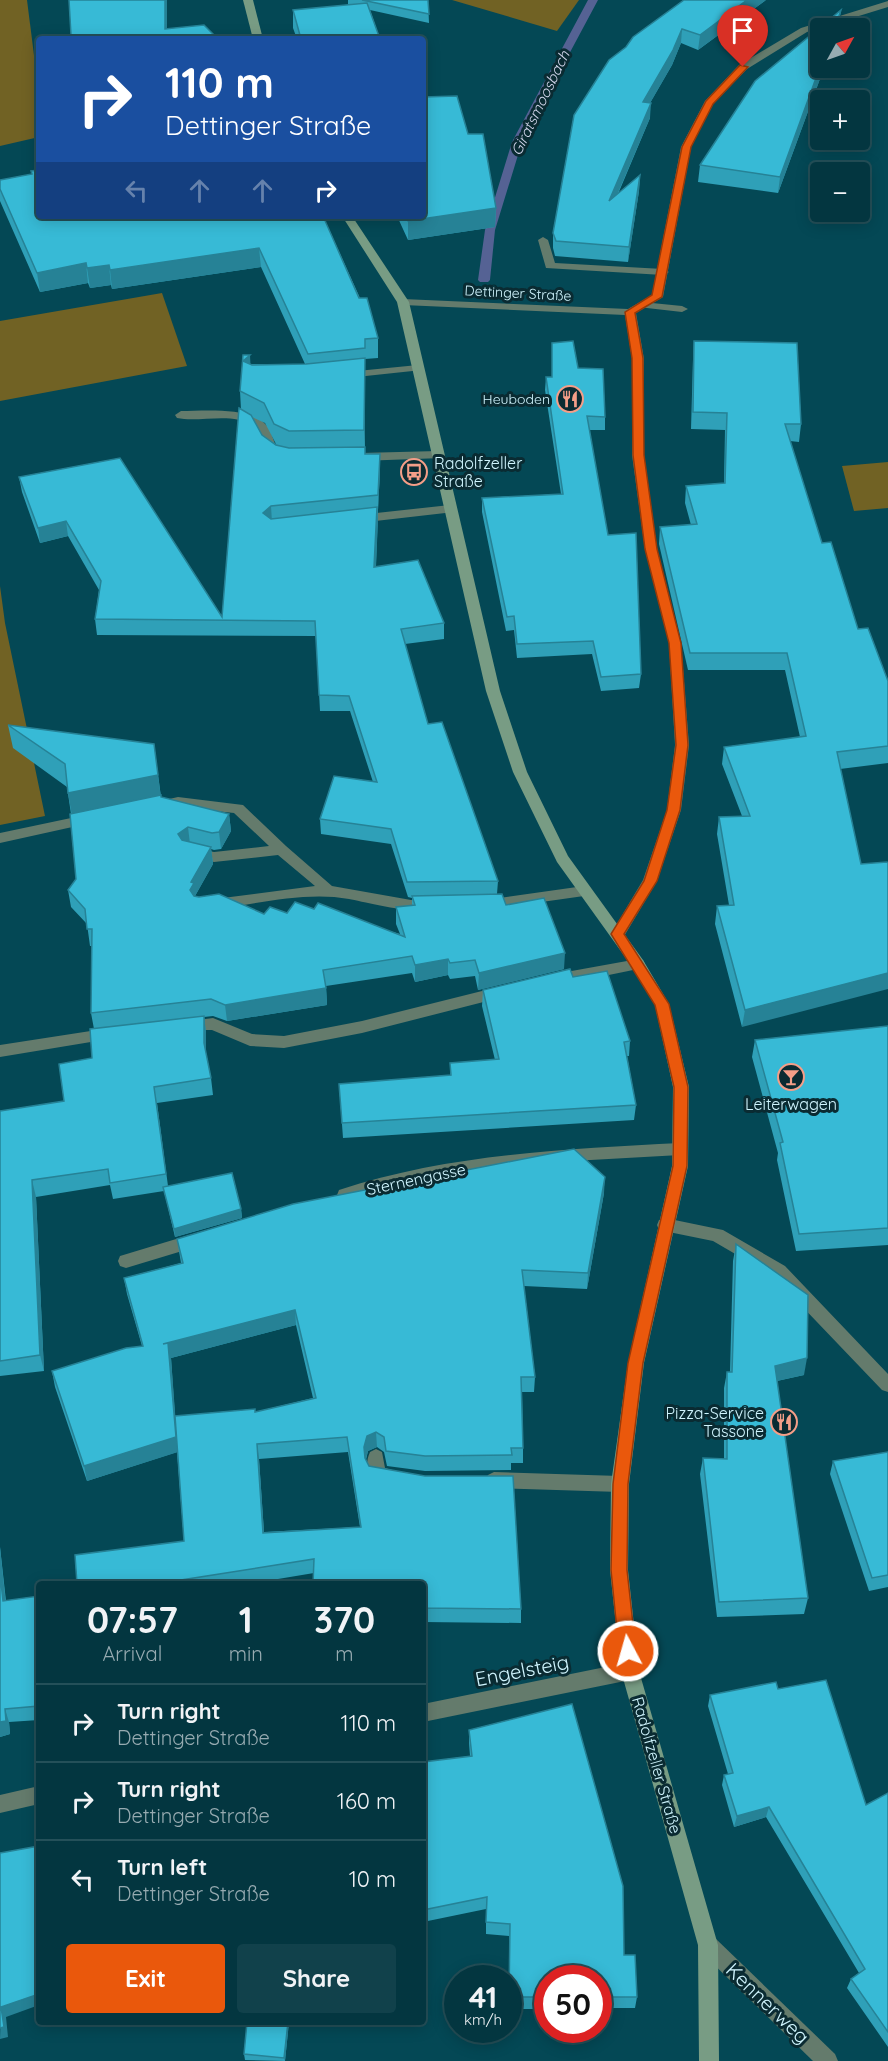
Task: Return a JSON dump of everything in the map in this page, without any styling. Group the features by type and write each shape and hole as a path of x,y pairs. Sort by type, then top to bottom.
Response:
{"main road":[{"path":"248,0 257,36"},
{"name":"Radolfzeller Straße","path":"349,219 404,302 493,691 520,772 562,858 584,891 618,934 662,1004 681,1087 680,1166 636,1363 620,1484 619,1570 630,1671 708,1945 709,2061"}],"street":[{"path":"618,934 650,881 674,810 682,745 675,643 651,549 638,455 636,308 657,297 686,147 709,103 743,67 804,30 888,4"},
{"path":"543,240 550,266 663,272"},
{"name":"Dettinger Straße","path":"404,302 591,312 636,308 682,309"},
{"path":"329,376 418,368"},
{"path":"181,415 229,415 253,422 262,428 266,445 275,455 285,457"},
{"path":"342,457 438,455"},
{"path":"343,520 450,508"},
{"path":"145,809 178,802 238,808 281,850 328,890"},
{"path":"0,838 100,817"},
{"path":"189,851 214,857 281,850"},
{"path":"201,906 328,890 411,905 444,904"},
{"path":"477,904 498,904 584,891"},
{"path":"539,984 638,964"},
{"path":"177,1027 213,1024 250,1040 284,1042 517,989"},
{"path":"0,1051 130,1032"},
{"name":"Sternengasse","path":"333,1199 400,1180 537,1156 680,1149"},
{"path":"665,1225 717,1234 779,1271 888,1385"},
{"path":"126,1260 213,1234"},
{"path":"376,1457 376,1474 405,1479"},
{"path":"483,1480 545,1480 620,1484"},
{"name":"Engelsteig","path":"426,1712 630,1671"},
{"path":"0,1804 36,1796"},
{"name":"Kennerweg","path":"708,1945 828,2061"}],"shaded area":[{"path":"0,0 27,0 36,71 36,138 0,146"},
{"path":"452,0 579,0 557,31"},
{"path":"162,293 187,366 0,401 0,321"},
{"path":"888,462 888,508 854,511 842,466"},
{"path":"0,586 5,623 45,816 0,825"}],"building":[{"path":"69,0 165,0 165,29 204,25 215,36 70,36"},
{"path":"362,0 428,0 429,14"},
{"path":"684,0 747,0 700,35 682,29 673,50 643,102 651,103 609,201 640,175 629,247 556,241 553,233 574,115 609,60 626,47 633,37"},
{"path":"367,3 379,36 300,36 293,10"},
{"path":"841,10 838,18 831,18"},
{"path":"810,36 810,78 816,78 780,177 700,165 755,81"},
{"path":"457,96 468,134 483,134 496,208 426,218 426,97"},
{"path":"36,170 36,219 324,219 359,298 367,298 378,338 365,339 365,348 308,354 259,248 110,270 109,265 87,268 86,263 37,273 0,189 0,180 32,174 31,171"},
{"path":"573,341 578,368 603,369 605,417 587,416 608,535 636,533 641,674 601,677 593,641 517,644 514,616 507,617 482,498 563,494 546,377 552,377 552,343"},
{"path":"694,341 797,343 801,424 785,424 822,543 831,542 858,629 868,628 888,681 888,746 837,752 861,864 888,863 888,973 745,1010 717,906 734,905 719,817 750,816 724,747 806,736 787,653 690,653 660,527 697,524 686,486 725,483 727,413 693,412"},
{"path":"243,355 250,355 243,361 252,365 306,364 365,358 364,430 289,431 274,424 264,403 240,391"},
{"path":"239,408 251,415 262,435 276,445 289,448 365,447 365,454 380,454 378,495 271,506 263,513 271,519 377,507 374,567 418,560 444,623 401,629 428,724 442,722 498,881 407,882 391,829 320,819 334,776 377,782 349,696 319,695 315,621 95,619 101,581 66,521 38,528 19,477 120,458 222,617"},
{"path":"8,725 154,744 158,775 68,793 65,764"},
{"path":"161,795 161,797 229,814 219,832 212,833 188,827 178,834 182,840 211,847 191,882 194,883 190,890 194,896 219,894 264,914 270,907 287,913 295,902 314,909 318,903 405,937 396,907 415,905 412,896 502,894 506,905 544,898 565,953 479,973 475,960 450,963 448,959 415,965 412,956 323,970 326,988 225,1005 211,999 91,1013 92,929 87,929 85,909 68,890 76,879 70,814"},
{"path":"570,969 573,977 607,971 630,1041 624,1042 636,1105 342,1123 339,1084 451,1075 450,1063 499,1059 483,990"},
{"path":"204,1016 204,1043 211,1078 154,1087 166,1174 110,1183 108,1169 32,1180 40,1355 0,1361 0,1111 64,1101 59,1064 92,1058 90,1029"},
{"path":"888,1026 888,1228 799,1234 780,1143 783,1142 755,1040"},
{"path":"574,1149 605,1177 588,1273 522,1270 535,1377 521,1377 523,1448 511,1448 512,1455 425,1456 386,1451 384,1437 376,1432 367,1436 364,1447 365,1458 369,1466 425,1476 513,1476 521,1609 426,1608 426,1581 313,1581 314,1559 175,1581 77,1581 75,1555 184,1541 175,1416 255,1409 255,1412 316,1398 295,1310 163,1344 168,1343 176,1437 84,1466 52,1371 126,1348 143,1346 124,1278 183,1263 177,1239 293,1204","holes":["347,1437 361,1527 263,1533 257,1444"]},
{"path":"232,1173 241,1209 174,1229 163,1187"},
{"path":"736,1244 808,1295 807,1358 775,1366 808,1598 719,1602 703,1458 727,1459 727,1372 732,1372"},
{"path":"888,1452 888,1575 872,1578 833,1461"},
{"path":"0,1573 3,1601 36,1596 36,1706 5,1709 6,1721 0,1722"},
{"path":"826,1680 866,1805 888,1793 888,2032 851,1979 865,1969 769,1807 737,1816 724,1775 733,1773 710,1695 776,1682 778,1689"},
{"path":"572,1704 623,1886 624,1955 635,1955 637,1997 612,1997 612,1965 534,1965 534,1997 522,1997 522,1965 509,1965 510,1924 486,1922 487,1897 426,1909 426,1762 472,1756 469,1730"},
{"path":"36,1847 36,1995 1,2007 4,2027 0,2028 0,1853"},
{"path":"247,2025 288,2025 284,2058 244,2054"}],"waterway":[{"name":"Giratsmoosbach","path":"484,280 490,230 517,142 593,0"}],"place":[{"name":"Heuboden","path":"570,399"},
{"name":"Radolfzeller Straße","path":"414,472"},
{"name":"Leiterwagen","path":"791,1077"},
{"name":"Pizza-Service Tassone","path":"784,1422"}],"route":[{"path":"628,1651 619,1570 620,1484 636,1363 680,1166 681,1087 662,1004 618,934 650,881 674,810 682,745 675,643 651,549 638,455 638,358 630,312 657,297 686,147 709,103 743,67"}]}
